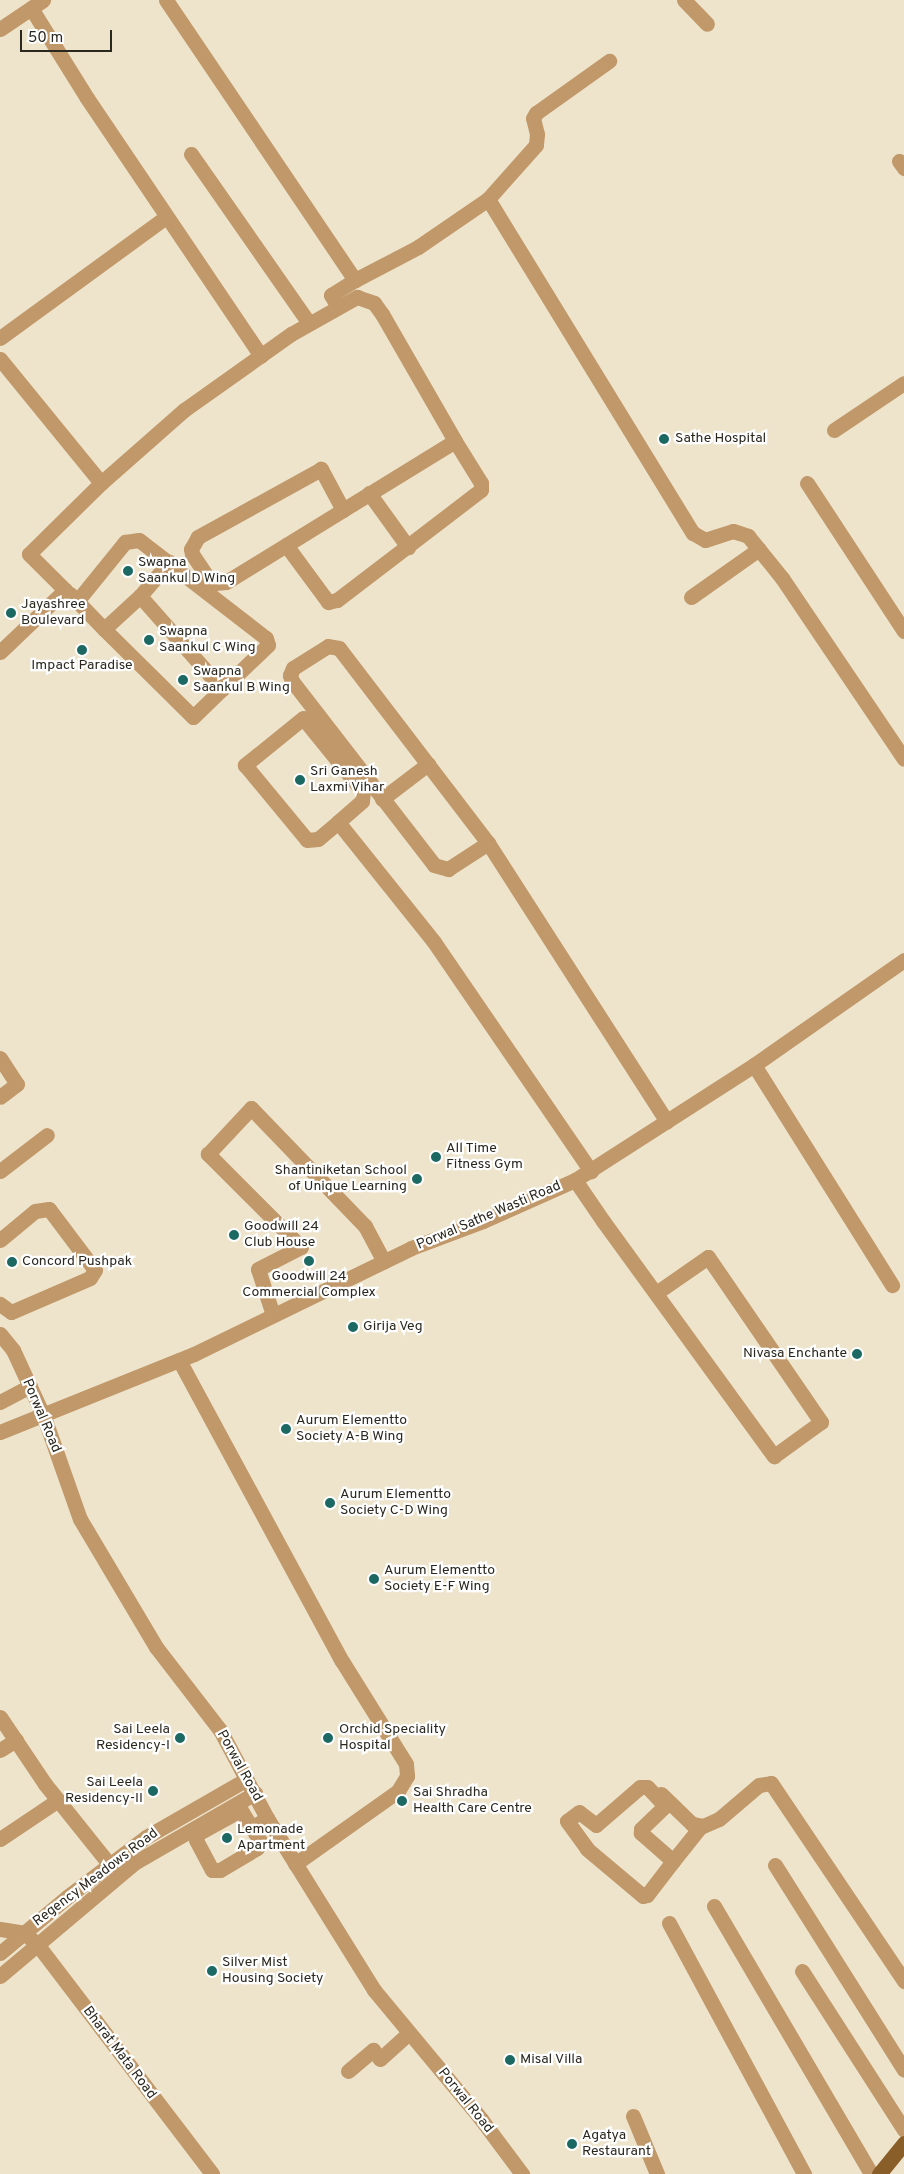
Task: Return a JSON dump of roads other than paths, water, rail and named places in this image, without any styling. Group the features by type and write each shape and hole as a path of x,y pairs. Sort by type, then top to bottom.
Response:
{"main road":[{"path":"879,2174 904,2144"}],"street":[{"path":"166,0 355,280"},
{"path":"684,0 707,24"},
{"path":"0,29 37,4 166,217 261,356"},
{"path":"338,307 331,294 418,247 488,199 536,144 537,134 533,118 536,113 609,61"},
{"path":"191,154 309,323"},
{"path":"488,199 693,533 705,540 741,531 758,549 904,758"},
{"path":"0,338 166,217"},
{"path":"78,600 125,542 133,538 169,562 266,638 268,645 264,652 193,717 104,629 78,600 65,590 29,554 101,483 184,410 309,323 358,297 374,303 455,441 482,483 481,490 408,547 332,602 325,598 286,545"},
{"path":"0,359 101,483"},
{"path":"834,430 904,383"},
{"path":"343,510 321,469 198,537 191,549 209,578 221,584 286,545 343,510 369,493 455,441"},
{"path":"807,483 904,631"},
{"path":"369,493 408,547"},
{"path":"691,597 758,549"},
{"path":"104,629 140,596 169,562"},
{"path":"0,652 65,590"},
{"path":"140,596 222,689"},
{"path":"488,843 448,869 441,870 434,866 292,681 290,675 297,664 328,646 339,648 488,843 667,1122"},
{"path":"303,718 363,792 362,801 338,822 318,839 307,840 245,765 303,718"},
{"path":"382,799 428,764"},
{"path":"338,822 434,942 591,1171"},
{"name":"Porwal Sathe Wasti Road","path":"0,1432 44,1417 180,1360 384,1261 575,1180 754,1065 904,960"},
{"path":"0,1058 17,1084 0,1098"},
{"path":"754,1065 892,1285"},
{"path":"273,1315 258,1270 301,1247 208,1154 250,1108 365,1226 384,1261"},
{"path":"0,1172 47,1135"},
{"path":"575,1180 656,1294 774,1456 821,1422 708,1257 656,1294"},
{"path":"0,1240 35,1211 49,1209 95,1270 90,1278 11,1312 0,1304"},
{"name":"Porwal Road","path":"0,1334 13,1350 44,1417 80,1519 156,1648 220,1730 267,1818 374,1990 522,2174"},
{"path":"180,1360 342,1660 406,1764 407,1776 398,1790 295,1864"},
{"path":"0,1402 30,1386"},
{"path":"0,1717 58,1800 110,1865"},
{"path":"0,1750 16,1740"},
{"name":"Regency Meadows Road","path":"0,1953 146,1837 247,1779"},
{"path":"648,1780 692,1824 701,1826"},
{"path":"673,1861 642,1833 642,1829 665,1806 647,1787 640,1787 596,1825 580,1812 567,1821 587,1849 643,1896 673,1861 701,1826 719,1819 759,1785 771,1783 904,1981"},
{"path":"0,1976 134,1863 255,1794"},
{"path":"0,1839 58,1800"},
{"path":"252,1828 267,1818"},
{"path":"775,1865 904,2070"},
{"path":"714,1906 871,2174"},
{"path":"670,1923 804,2174"},
{"path":"0,1929 24,1933"},
{"name":"Bharat Mata Road","path":"24,1933 37,1944 212,2174"},
{"path":"802,1971 904,2130"},
{"path":"348,2071 373,2050 380,2058 409,2033"},
{"path":"633,2116 657,2174"}],"place":[{"name":"Sathe Hospital","path":"664,439"},
{"name":"Swapna Saankul D Wing","path":"128,571"},
{"name":"Jayashree Boulevard","path":"11,613"},
{"name":"Swapna Saankul C Wing","path":"149,640"},
{"name":"Impact Paradise","path":"82,650"},
{"name":"Swapna Saankul B Wing","path":"183,680"},
{"name":"Sri Ganesh Laxmi Vihar","path":"300,780"},
{"name":"All Time Fitness Gym","path":"436,1157"},
{"name":"Shantiniketan School of Unique Learning","path":"417,1179"},
{"name":"Goodwill 24 Club House","path":"234,1235"},
{"name":"Goodwill 24 Commercial Complex","path":"309,1261"},
{"name":"Concord Pushpak","path":"12,1262"},
{"name":"Girija Veg","path":"353,1327"},
{"name":"Nivasa Enchante","path":"857,1354"},
{"name":"Aurum Elementto Society A-B Wing","path":"286,1429"},
{"name":"Aurum Elementto Society C-D Wing","path":"330,1503"},
{"name":"Aurum Elementto Society E-F Wing","path":"374,1579"},
{"name":"Sai Leela Residency-I","path":"180,1738"},
{"name":"Orchid Speciality Hospital","path":"328,1738"},
{"name":"Sai Leela Residency-II","path":"153,1791"},
{"name":"Sai Shradha Health Care Centre","path":"402,1801"},
{"name":"Lemonade Apartment","path":"227,1838"},
{"name":"Silver Mist Housing Society","path":"212,1971"},
{"name":"Misal Villa","path":"510,2060"},
{"name":"Agatya Restaurant","path":"572,2144"}]}
